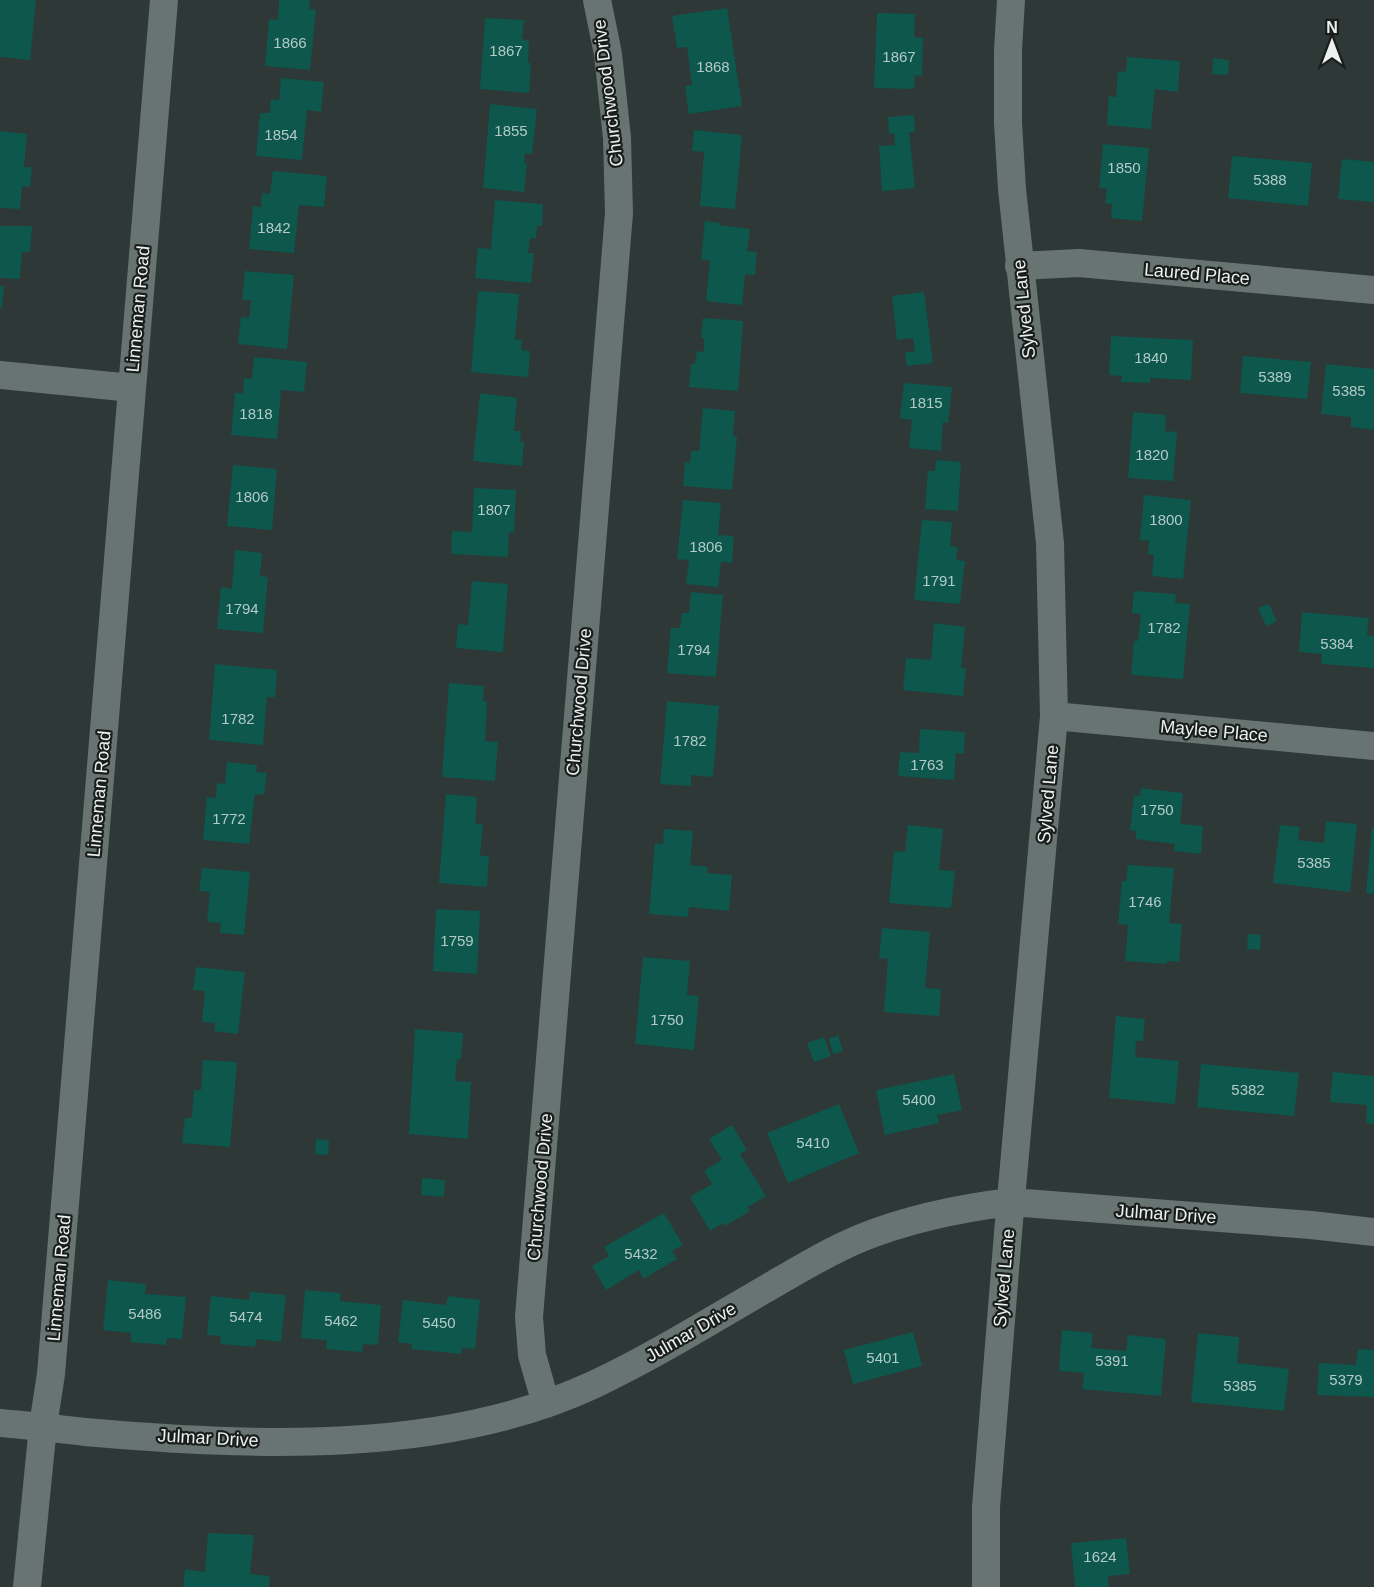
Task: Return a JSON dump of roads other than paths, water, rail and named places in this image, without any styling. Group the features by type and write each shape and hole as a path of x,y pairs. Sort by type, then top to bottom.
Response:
{"street":[{"name":"Linneman Road","path":"27,1587 43,1426 51,1374 164,0"},
{"name":"Churchwood Drive","path":"546,1404 532,1355 529,1317 619,213 616,126 608,54 597,0"},
{"name":"Sylved Lane","path":"986,1587 986,1507 1054,717 1050,543 1019,266 1008,123 1011,0"},
{"name":"Laured Place","path":"1019,266 1079,263 1374,290"},
{"path":"0,375 132,388"},
{"name":"Maylee Place","path":"1054,717 1374,746"},
{"name":"Julmar Drive","path":"0,1423 84,1432 228,1441 373,1438 483,1423 546,1404 594,1385 817,1259 862,1237 944,1212 1011,1202 1374,1232"}]}
